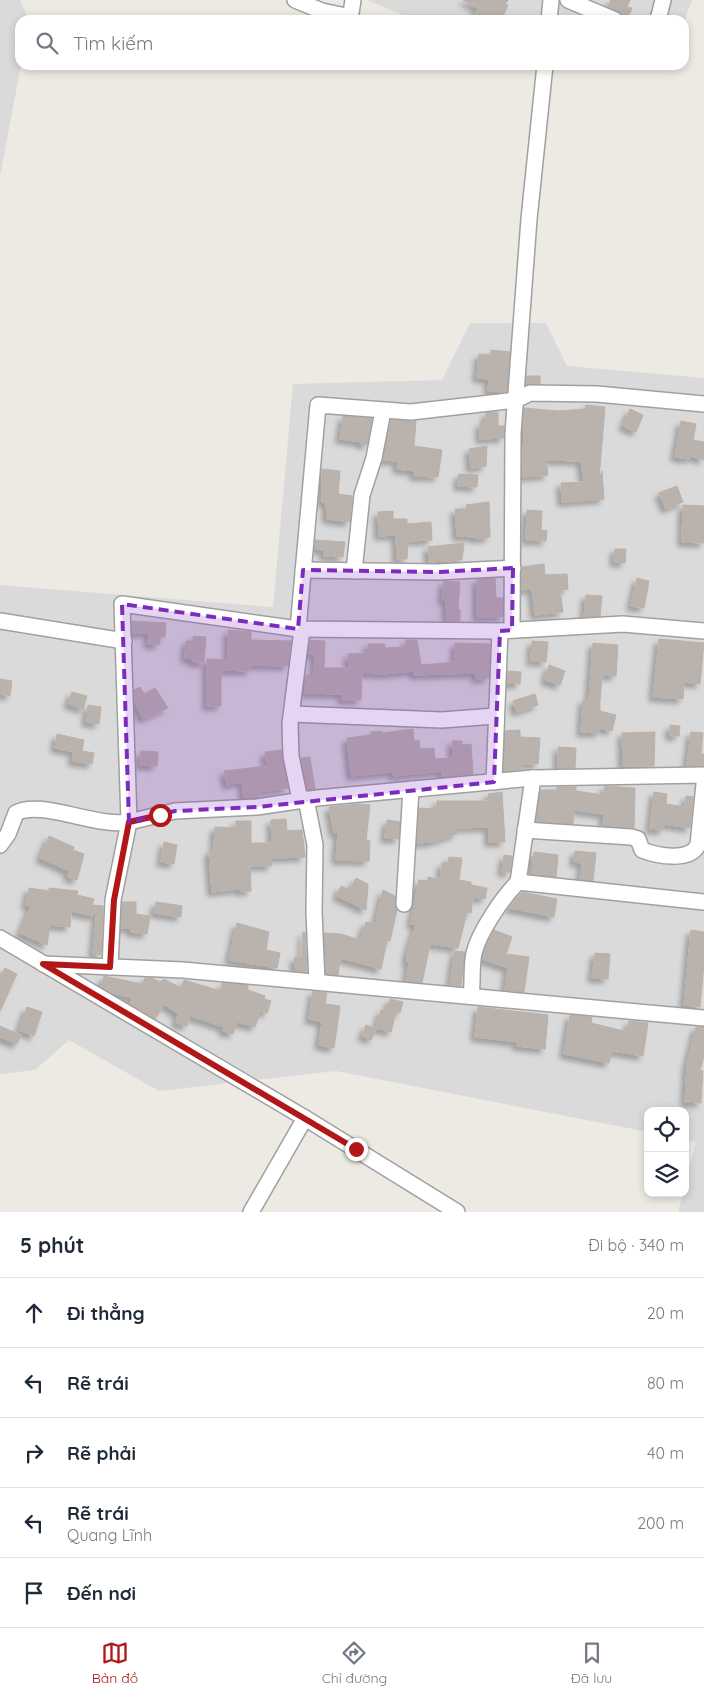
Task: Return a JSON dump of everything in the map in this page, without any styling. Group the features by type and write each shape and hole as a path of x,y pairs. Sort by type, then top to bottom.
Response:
{"street":[{"path":"295,0 336,15"},
{"path":"351,15 353,0"},
{"path":"550,15 551,0"},
{"path":"568,0 603,15"},
{"path":"659,15 663,0"},
{"path":"494,782 495,716 513,568 516,400 529,219 544,70"},
{"path":"317,982 314,912 315,845 291,756 292,714 300,629 303,570 318,405 411,412 516,400 530,393 597,394 704,404"},
{"path":"354,571 362,495 374,458 383,411"},
{"path":"303,570 438,572 513,568"},
{"path":"110,967 114,900 129,822 122,604 300,629 506,631 623,624 704,631"},
{"path":"0,620 124,641"},
{"path":"292,714 442,720 495,716"},
{"path":"0,845 8,834 16,813 29,809 59,812 112,824 175,811 257,807 303,800 534,778 704,774"},
{"path":"471,996 474,954 478,942 491,919 518,882 524,830 534,778"},
{"path":"524,830 631,837 638,839 642,850 651,854 688,855 694,852 698,846 704,784"},
{"path":"404,904 411,789"},
{"path":"518,882 704,902"},
{"path":"0,938 304,1118 457,1212"},
{"path":"43,964 183,970 704,1018"},
{"path":"251,1212 304,1118"}],"highlighted area":[{"path":"513,568 512,630 500,631 494,782 257,807 175,811 129,822 122,604 298,629 303,570 438,572"}],"shaded area":[{"path":"0,0 20,0 27,15 15,15 15,70 20,70 0,176"},
{"path":"367,0 692,0 687,15 402,15"},
{"path":"470,323 546,323 567,366 704,378 704,1212 678,1212 682,1197 689,1197 689,1169 696,1142 689,1141 689,1107 644,1107 644,1131 336,1071 159,1091 69,1040 35,1070 0,1074 0,585 273,607 293,384 442,380"}],"building":[{"path":"463,0 508,0 505,4 508,5 503,15 474,15 478,8"},
{"path":"611,0 630,0 627,7 632,8 629,15 621,15 619,12 608,7"},
{"path":"491,350 510,352 507,392 488,391 489,379 477,378 479,354 491,355"},
{"path":"527,376 540,376 540,384 526,385"},
{"path":"586,405 605,407 599,479 602,471 604,499 562,502 561,483 584,482 581,461 546,460 548,475 523,477 524,408 558,411 585,409"},
{"path":"630,409 643,415 636,432 623,426"},
{"path":"498,412 498,426 504,426 504,438 480,439 480,423 486,423 486,413"},
{"path":"343,416 372,418 367,445 361,444 361,442 340,439"},
{"path":"391,420 416,421 414,446 442,450 438,477 414,476 415,471 397,469 398,461 383,460"},
{"path":"681,421 696,424 693,440 704,442 704,460 690,456 690,459 675,457"},
{"path":"487,446 486,466 471,468 469,449"},
{"path":"322,469 340,471 338,494 352,496 350,522 327,519 326,502 322,502"},
{"path":"459,474 478,475 477,487 458,486"},
{"path":"677,486 683,502 666,509 659,493"},
{"path":"489,502 490,537 476,539 476,537 457,536 455,509 467,509 466,505"},
{"path":"683,505 704,506 704,543 682,542"},
{"path":"527,510 542,511 541,530 547,531 546,541 526,540"},
{"path":"393,511 393,519 407,519 407,524 431,522 432,540 408,541 407,559 397,559 396,535 379,536 378,512"},
{"path":"315,540 345,542 343,557 324,556 324,550 315,549"},
{"path":"464,543 462,560 429,562 428,547"},
{"path":"615,549 626,549 625,563 614,562"},
{"path":"544,564 545,575 567,574 568,589 560,590 563,612 535,615 532,589 522,590 522,567"},
{"path":"495,578 496,598 503,598 503,617 477,617 477,579"},
{"path":"637,578 649,581 644,608 631,606"},
{"path":"444,581 460,582 458,610 460,610 460,621 447,621 446,600 442,600"},
{"path":"586,595 602,596 600,616 584,617"},
{"path":"132,621 166,623 165,637 160,637 159,645 148,644 149,633 132,633"},
{"path":"228,630 251,632 251,640 291,641 288,666 250,665 250,671 221,670 221,706 207,706 207,659 228,660"},
{"path":"193,636 206,637 204,663 192,662 193,659 185,658 186,641 193,641"},
{"path":"659,639 704,643 700,684 684,682 683,699 653,697"},
{"path":"310,640 325,641 324,668 349,668 348,654 368,653 368,644 385,644 385,648 406,647 406,640 417,640 421,665 455,662 455,643 490,644 489,678 476,679 476,673 414,675 414,671 384,674 362,673 361,700 342,700 342,694 305,693 306,675 314,676 315,654 308,654"},
{"path":"532,641 548,642 546,662 531,661"},
{"path":"593,643 618,645 616,676 602,675 600,701 600,711 616,715 612,731 599,728 599,733 581,732 583,700 589,700"},
{"path":"549,665 565,671 560,685 545,680"},
{"path":"508,671 521,672 520,684 507,683"},
{"path":"0,679 12,681 10,696 0,694"},
{"path":"140,687 144,694 155,688 168,708 143,719 135,703 134,690"},
{"path":"72,692 87,696 83,709 68,704"},
{"path":"535,694 538,705 517,712 513,701"},
{"path":"88,705 101,707 99,724 86,722"},
{"path":"670,725 680,726 679,736 670,736"},
{"path":"413,729 414,741 419,740 420,749 434,748 435,759 453,758 452,741 462,741 462,745 471,744 473,774 442,777 442,771 394,776 393,772 351,776 347,738 371,735 371,732 382,731 382,733"},
{"path":"520,730 520,737 540,738 538,764 522,764 522,770 504,771 505,731"},
{"path":"655,732 654,766 623,766 622,733"},
{"path":"691,732 703,733 701,754 704,754 704,766 687,766"},
{"path":"57,734 84,740 82,751 94,753 92,764 72,761 74,752 55,748"},
{"path":"558,747 576,748 575,768 558,768"},
{"path":"281,750 288,788 259,792 259,797 244,798 242,782 227,785 224,771 267,766 265,752"},
{"path":"141,751 158,752 157,766 140,765"},
{"path":"310,757 315,789 308,790 301,758"},
{"path":"605,786 635,788 634,828 603,826 604,814 574,810 573,824 536,821 541,790 557,790 557,787 576,787 576,791 604,795"},
{"path":"502,792 505,842 489,842 489,827 456,828 457,834 432,842 417,843 419,808 436,809 437,801 489,801 488,794"},
{"path":"654,792 667,794 666,804 685,807 686,796 693,797 690,828 664,824 663,830 650,829"},
{"path":"359,804 370,805 366,840 370,841 369,861 336,860 338,832 334,833 329,807"},
{"path":"286,819 287,831 302,830 305,857 271,858 272,866 250,866 251,891 240,891 240,889 212,892 209,851 214,850 215,827 236,828 236,821 251,821 251,843 272,843 271,820"},
{"path":"387,820 400,822 399,839 385,838"},
{"path":"49,836 74,847 73,850 84,854 77,880 68,877 69,871 40,858"},
{"path":"164,842 177,845 174,864 161,862"},
{"path":"575,851 596,853 593,881 580,879 582,863 574,862"},
{"path":"534,852 558,855 556,877 532,874"},
{"path":"504,855 512,856 510,872 502,872"},
{"path":"449,857 462,858 459,880 471,882 471,885 487,888 485,899 473,897 471,913 467,912 458,948 430,944 422,983 406,981 409,963 407,962 407,953 416,925 411,924 419,880 428,881 428,877 440,880 442,863 448,863"},
{"path":"356,878 368,884 366,910 337,896 341,886 350,890"},
{"path":"29,888 49,891 49,888 78,891 77,895 94,899 92,905 103,906 101,955 93,954 97,910 93,916 71,911 70,927 50,925 47,945 20,933 31,906 26,905"},
{"path":"383,890 395,896 397,910 390,941 387,940 381,969 340,958 338,975 326,974 324,933 341,934 360,940 366,922 375,924"},
{"path":"522,892 557,899 554,917 509,908"},
{"path":"122,902 136,902 136,914 150,916 147,934 131,932 131,928 121,928"},
{"path":"156,902 182,906 181,917 154,913"},
{"path":"237,923 269,932 266,950 280,953 277,968 229,960"},
{"path":"494,930 512,937 506,954 529,957 524,992 505,990 508,968 482,959"},
{"path":"691,930 704,932 704,964 700,1007 684,1005"},
{"path":"303,932 305,932 307,972 296,971 294,958 302,957"},
{"path":"455,951 465,952 461,986 450,985"},
{"path":"595,953 610,954 608,979 592,978"},
{"path":"5,968 17,974 0,1011 0,976"},
{"path":"104,976 142,984 145,978 152,978 160,982 164,979 181,988 184,980 221,991 222,983 248,985 248,990 265,996 264,999 271,1001 267,1013 260,1012 255,1027 237,1022 233,1034 223,1031 224,1027 190,1016 187,1026 176,1023 178,1014 164,1004 155,1019 130,1004 133,998 109,992 101,987"},
{"path":"313,991 327,993 325,1004 340,1006 334,1048 319,1045 322,1022 309,1019"},
{"path":"390,999 403,1002 400,1013 396,1012 391,1032 376,1028 381,1010 386,1011"},
{"path":"27,1007 42,1012 34,1036 19,1030"},
{"path":"478,1007 548,1015 545,1049 517,1046 518,1042 475,1037"},
{"path":"570,1015 592,1017 591,1023 628,1032 629,1021 648,1023 643,1056 612,1051 609,1063 564,1054"},
{"path":"366,1025 376,1029 371,1040 362,1036"},
{"path":"0,1026 21,1035 17,1044 0,1037"},
{"path":"696,1027 704,1027 704,1056 700,1071 703,1071 701,1103 685,1102 687,1064"}],"route":[{"path":"160,815 129,822 114,900 110,967 43,964 356,1149"}]}
